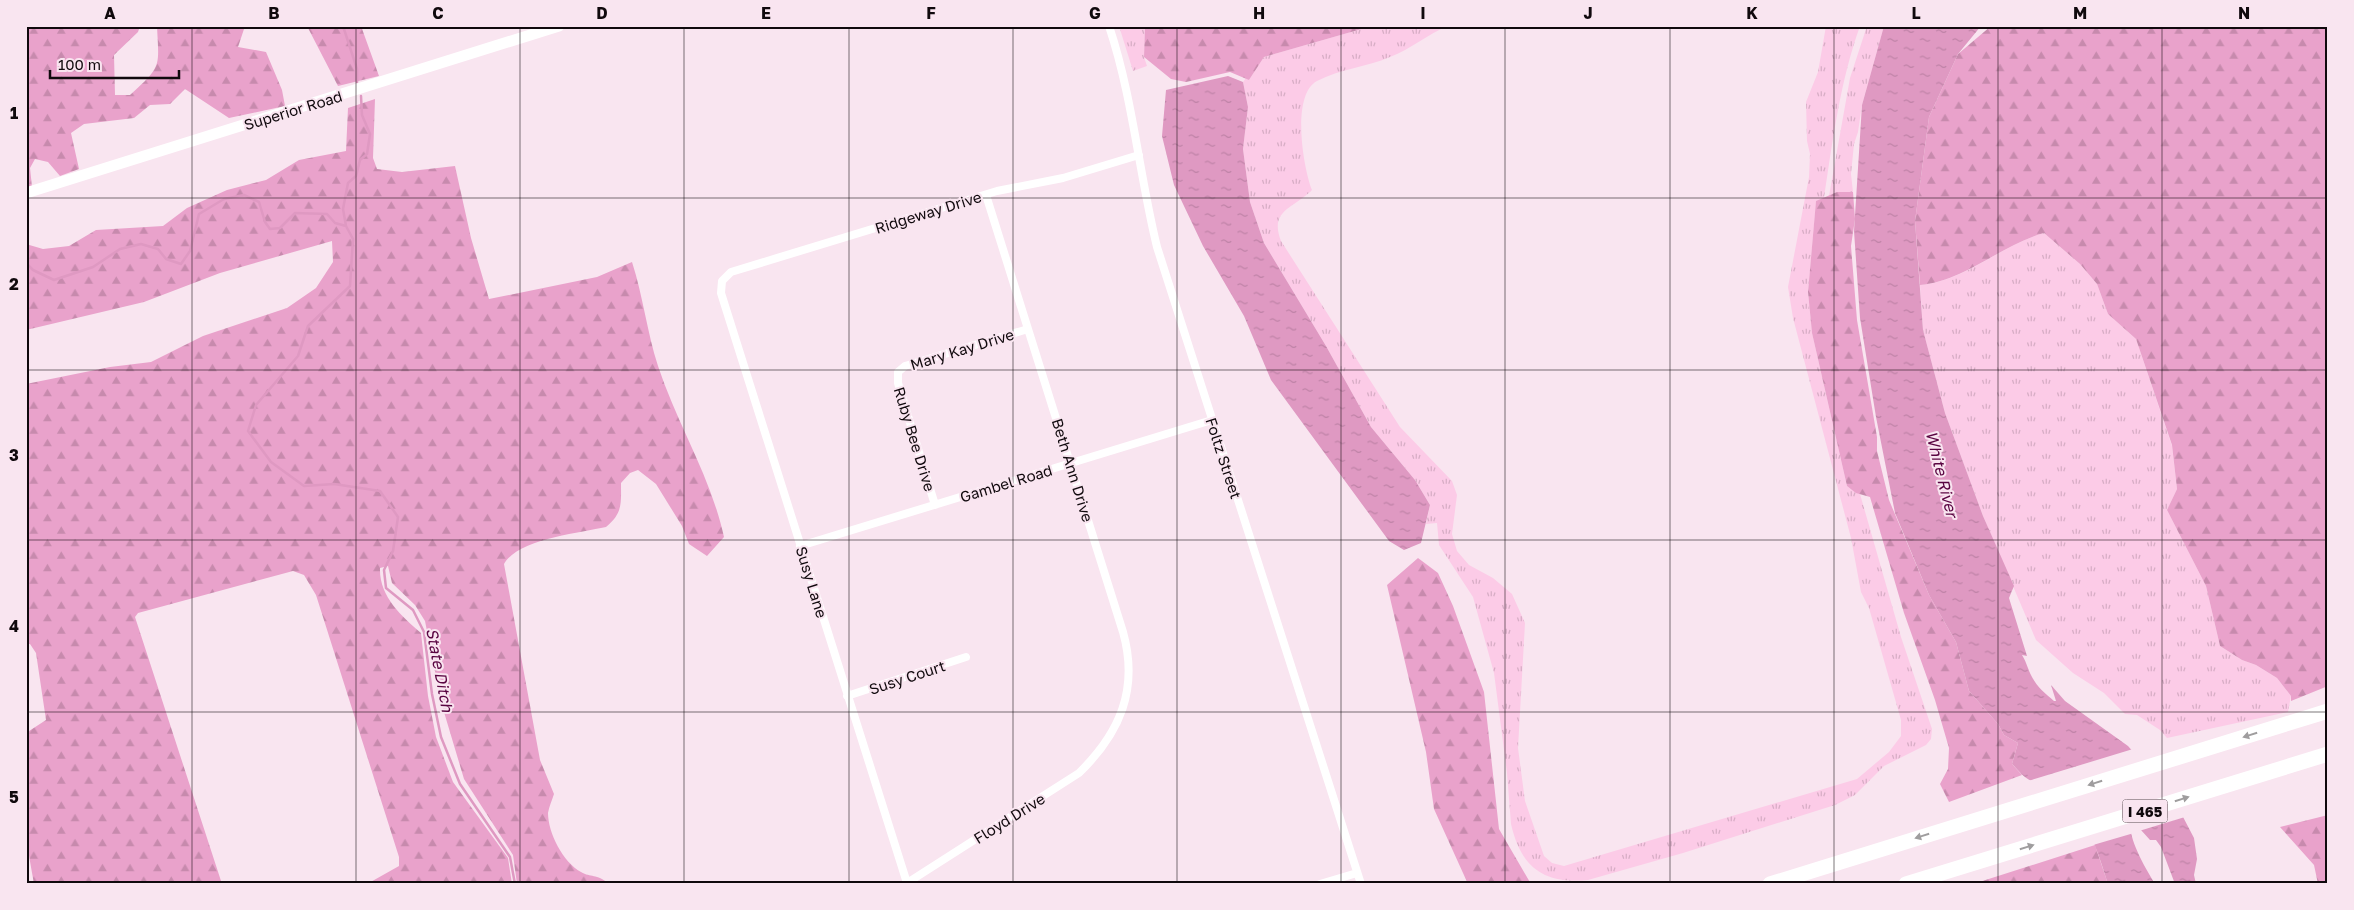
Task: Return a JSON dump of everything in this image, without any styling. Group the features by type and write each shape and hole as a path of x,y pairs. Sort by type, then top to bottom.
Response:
{"highway":[{"path":"1770,884 2328,712"},
{"name":"I 465","path":"1906,884 2328,754"}],"street":[{"name":"Superior Road","path":"26,194 560,26"},
{"name":"Foltz Street","path":"1110,26 1127,90 1157,247 1361,884"},
{"name":"Ridgeway Drive","path":"722,281 731,272 986,194 1063,178 1139,155"},
{"name":"Beth Ann Drive","path":"986,194 1123,632 1128,655 1129,679 1126,699 1115,729 1104,746"},
{"name":"Susy Lane","path":"722,281 721,293 906,883"},
{"name":"Mary Kay Drive","path":"898,372 905,366 1028,329"},
{"name":"Ruby Bee Drive","path":"898,372 898,383 935,504"},
{"name":"Gambel Road","path":"800,546 1212,420"},
{"name":"Susy Court","path":"847,696 966,657"},
{"name":"Floyd Drive","path":"906,883 1069,780 1088,765 1104,746"},
{"path":"1320,884 1357,872"}],"green space":[{"path":"28,26 140,26 138,32 114,55 115,95 130,95 148,78 156,65 158,59 157,26 245,26 238,47 266,52 282,90 285,106 229,118 185,89 170,104 150,105 134,118 84,124 71,133 79,169 60,176 48,162 35,159 30,168 32,187 26,188"},
{"path":"307,26 361,26 379,76 338,86"},
{"path":"1119,26 1145,26 1144,57 1147,66 1133,71"},
{"path":"1145,26 1372,26 1264,57 1249,80 1230,72 1186,82 1171,79 1144,57"},
{"path":"1372,26 1448,26 1398,54 1326,77 1317,81 1309,89 1304,101 1301,132 1305,165 1312,190 1285,211 1278,223 1278,231 1281,241 1400,427 1452,481 1457,495 1452,534 1457,551 1469,565 1493,578 1512,594 1525,623 1518,748 1525,801 1544,856 1552,863 1564,866 1857,779 1889,752 1901,736 1901,720 1869,608 1861,592 1851,538 1793,318 1788,287 1809,177 1810,154 1807,141 1806,102 1818,72 1826,26 1860,26 1842,89 1824,198 1816,202 1808,292 1812,333 1847,486 1860,494 1901,637 1932,729 1931,739 1926,745 1884,766 1855,795 1835,805 1683,853 1588,880 1572,881 1547,876 1528,862 1521,852 1511,824 1507,773 1494,673 1473,597 1439,545 1437,523 1426,524 1430,505 1415,480 1371,427 1326,346 1264,243 1250,202 1243,149 1248,107 1243,82 1246,78 1249,80 1264,57"},
{"path":"1867,26 1884,26 1862,105 1858,132 1854,144 1851,174 1853,192 1837,192 1829,196 1850,78"},
{"path":"1991,26 2328,26 2328,686 2291,701 2291,696 2277,678 2220,646 2206,586 2167,510 2177,489 2172,445 2136,339 2108,314 2097,284 2080,264 2044,233 2013,246 1952,277 1920,285 1915,221 1929,117 1958,54"},
{"path":"375,99 373,158 377,169 402,172 455,166 471,238 489,299 597,277 632,262 658,366 674,409 711,493 718,515 724,537 707,556 689,544 682,526 656,484 638,470 630,473 621,483 620,507 616,517 606,527 550,538 535,543 511,555 504,564 540,760 554,794 548,813 551,829 558,846 574,867 585,874 601,878 609,884 517,884 513,855 464,779 441,702 425,621 415,605 392,583 388,566 380,568 383,588 393,605 421,633 428,696 436,737 453,782 508,858 512,884 367,884 399,866 399,857 316,595 304,575 293,571 138,613 135,617 222,884 34,884 26,839 26,733 46,720 36,653 30,644 26,644 26,384 110,367 151,362 203,336 287,308 316,288 333,262 332,241 220,273 144,302 26,330 26,244 43,249 69,246 96,230 163,226 187,208 227,190 266,180 299,160 346,151 348,108"},
{"path":"1837,192 1853,192 1855,219 1851,246 1857,320 1877,437 1877,451 1889,500 1929,595 1956,642 1969,691 1998,724 2004,735 2018,743 2012,764 2022,775 1949,802 1940,784 1948,769 1949,748 1935,700 1904,613 1870,497 1856,493 1847,486 1812,333 1808,292 1816,201"},
{"path":"2044,233 2080,264 2097,284 2108,314 2136,339 2172,446 2177,489 2167,510 2206,586 2220,646 2277,678 2291,696 2288,712 2167,738 2160,730 2137,715 2125,714 2104,693 2073,673 2036,640 1983,516 1945,413 1923,330 1920,285 1953,277 2013,246"},
{"path":"1418,558 1438,573 1453,606 1484,692 1499,829 1531,884 1468,884 1434,809 1426,752 1387,585"},
{"path":"2328,815 2328,884 2318,884 2314,865 2280,827"},
{"path":"2095,845 2108,884 1973,884"}],"water":[{"name":"White River","path":"1884,26 1981,26 1958,54 1929,117 1915,221 1923,330 1945,413 1983,516 2014,586 2009,598 2027,656 2022,655 2034,681 2056,701 2051,685 2065,701 2128,746 2142,762 2168,806 2182,815 2194,838 2197,859 2194,875 2196,884 2175,884 2161,847 2156,840 2150,840 2131,819 2131,834 2134,843 2155,884 2108,884 2093,841 2079,814 2060,792 2047,784 2029,780 2012,764 2018,743 2004,735 1998,724 1969,691 1956,642 1929,595 1895,513 1876,417 1860,318 1854,231 1862,105"},
{"path":"1228,76 1243,82 1248,107 1243,149 1250,202 1264,243 1326,346 1371,427 1415,480 1430,505 1421,543 1404,550 1389,541 1271,380 1244,316 1203,246 1174,185 1162,136 1166,90"}],"pier":[{"path":"2133,749 2156,775 2169,803 2174,804 2185,817 2139,831 2131,822 2134,833 2093,845 2071,805 2046,786 2033,785 2028,781"}],"waterway":[{"name":"State Ditch","path":"343,26 357,69 357,82"},
{"name":"State Ditch","path":"361,96 362,115 370,134 367,154 360,160 356,176 348,183 343,209 346,226 353,239 350,286 308,326 298,356 256,405 248,431 271,462 304,486 334,484 380,491 398,517 393,551 384,570 386,588 413,610 424,632 432,694 441,737 460,784 510,857 515,884"},
{"path":"26,263 33,270 54,280 93,267 120,249 141,244 158,249 166,259 181,264 190,251 199,214 224,199 244,195 259,202 265,222 270,229 280,228 295,213 327,214 335,223 346,226"}]}
